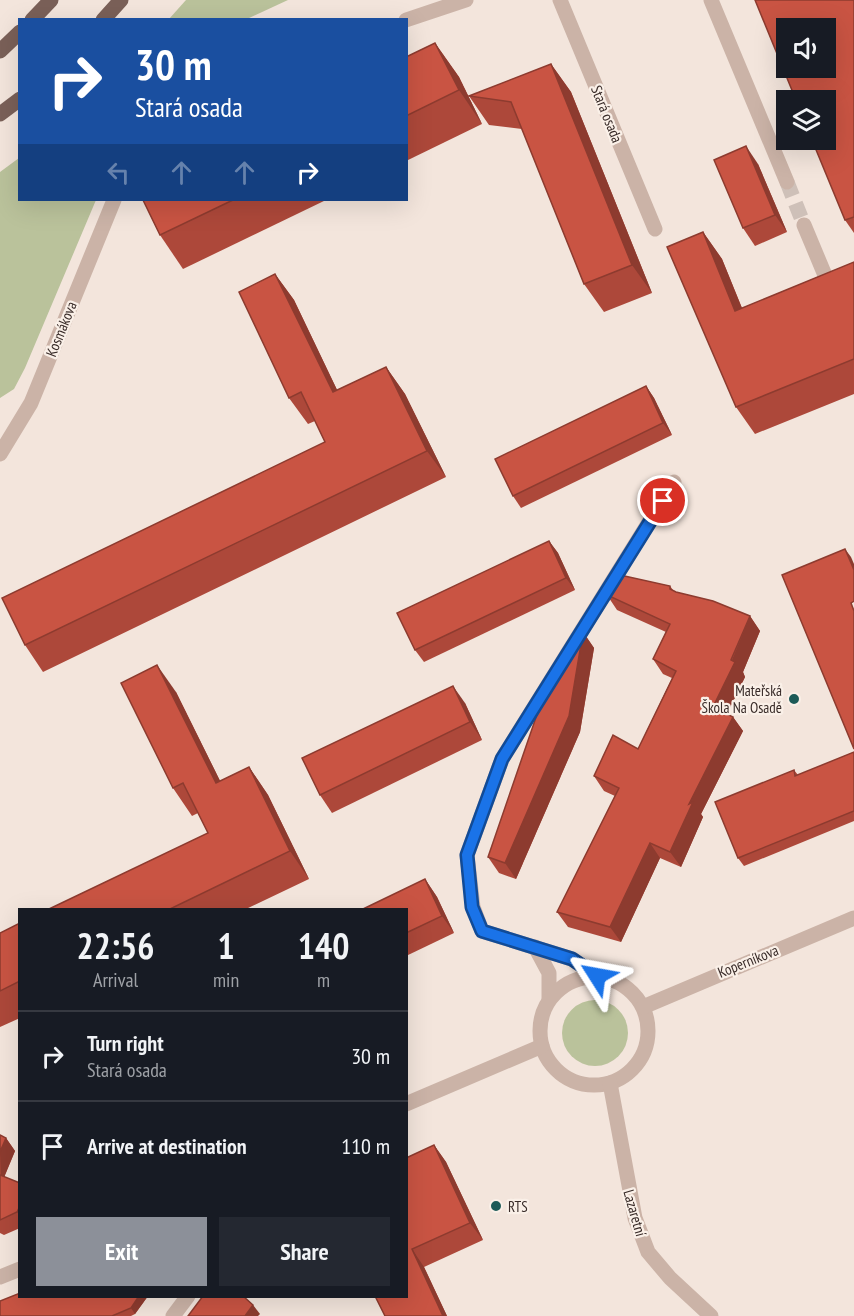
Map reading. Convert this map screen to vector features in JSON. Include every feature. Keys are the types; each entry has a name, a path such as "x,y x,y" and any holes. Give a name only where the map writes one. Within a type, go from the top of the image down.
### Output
{"main road":[{"path":"34,18 51,0"},
{"path":"105,18 121,0"},
{"path":"0,51 18,34"},
{"path":"0,114 18,100"}],"street":[{"path":"408,19 466,0"},
{"name":"Stará osada","path":"560,0 655,229"},
{"path":"711,0 787,182"},
{"name":"Kosmákova","path":"0,454 31,403 114,201"},
{"path":"804,225 832,292 854,283"},
{"path":"597,976 579,978 563,986 549,999 542,1013 539,1030 542,1046 549,1062 568,1079 593,1086 610,1083 627,1075 640,1061 647,1044 649,1025 643,1007 632,991 616,981 597,976 572,959 482,931 472,907 467,855 502,759 674,482"},
{"name":"Koperníkova","path":"643,1007 854,918"},
{"path":"535,947 549,973 549,999"},
{"path":"408,1103 542,1046"},
{"name":"Lazaretní","path":"610,1083 635,1218 648,1252 670,1278 711,1316"},
{"path":"0,1277 18,1270"},
{"path":"173,1316 186,1298"}],"green space":[{"path":"186,0 288,0 249,18 170,18"},
{"path":"18,159 18,201 96,201 25,368 14,389 0,398 0,172"},
{"path":"595,1000 608,1002 618,1010 626,1020 628,1033 626,1046 618,1056 608,1064 595,1066 582,1064 572,1056 564,1046 562,1033 564,1020 572,1010 582,1002"}],"building":[{"path":"755,0 854,0 854,217 845,220 816,150 836,150 836,90 792,90 787,78 836,78 836,18 776,18 776,51"},
{"path":"435,43 459,90 408,115 408,56"},
{"path":"551,64 632,265 584,284 511,102 469,96"},
{"path":"746,146 775,215 743,228 714,160"},
{"path":"143,201 231,201 160,235"},
{"path":"703,232 735,311 854,262 854,359 736,407 667,247"},
{"path":"275,274 333,392 386,367 427,451 25,645 2,598 325,442 301,392 289,398 239,292"},
{"path":"646,386 663,423 513,496 495,459"},
{"path":"549,541 566,578 415,650 397,613"},
{"path":"845,549 854,570 854,601 851,603 854,611 854,749 782,575"},
{"path":"620,575 670,586 670,589 676,592 713,601 750,616 731,660 735,662 713,707 733,717 689,804 693,802 670,852 650,843 610,927 557,912 619,788 594,776 613,735 638,749 676,671 653,659 670,624 607,595"},
{"path":"581,631 583,632 569,716 505,863 488,857 544,694"},
{"path":"157,665 216,783 249,767 290,851 172,908 51,908 208,833 183,783 173,788 121,683"},
{"path":"453,686 470,722 320,795 302,758"},
{"path":"854,752 854,811 738,858 715,802 794,770 795,776"},
{"path":"425,879 442,916 408,932 408,908 365,908"},
{"path":"18,924 18,982 0,991 0,933"},
{"path":"0,1135 6,1138 0,1152"},
{"path":"434,1145 470,1223 412,1249 443,1316 385,1316 376,1298 408,1298 408,1157"},
{"path":"0,1175 18,1182 18,1210 0,1220"},
{"path":"18,1294 18,1298 138,1298 131,1308 112,1316 0,1316 0,1301"},
{"path":"202,1298 245,1298 253,1305 245,1316 188,1316"}],"tunnel":[{"path":"787,182 804,225"}],"place":[{"name":"Mateřská Škola Na Osadě","path":"794,699"},
{"name":"RTS","path":"496,1206"}],"route":[{"path":"597,976 572,959 482,931 472,907 467,855 502,759 663,501"}]}
